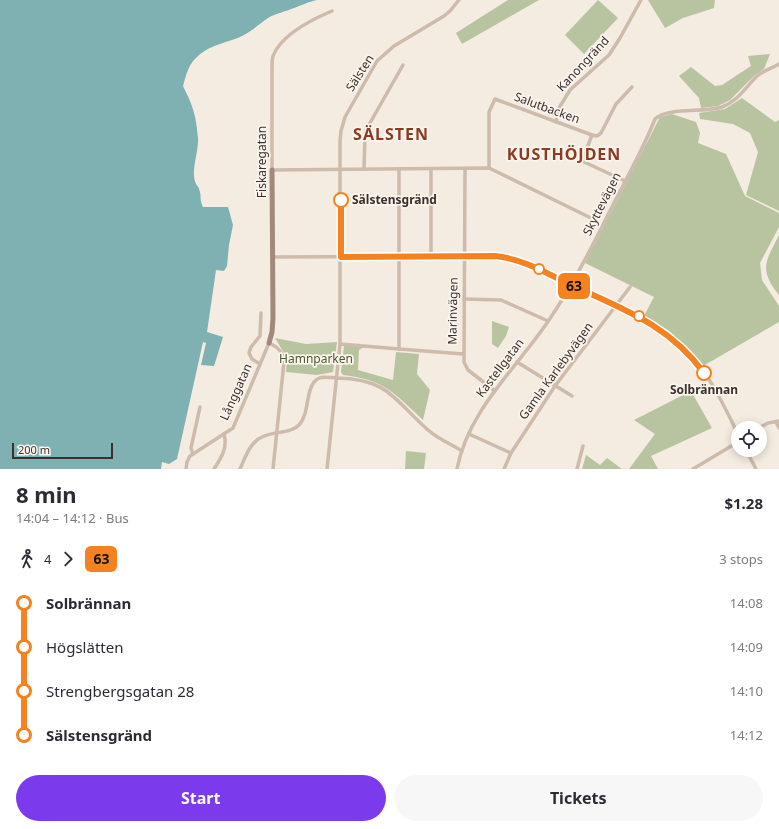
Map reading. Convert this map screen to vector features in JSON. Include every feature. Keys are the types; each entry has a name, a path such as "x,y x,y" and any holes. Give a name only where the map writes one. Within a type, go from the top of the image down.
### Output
{"street":[{"name":"Sälsten","path":"327,469 340,344 340,141 343,123 372,68 387,51 444,16 459,0"},
{"name":"Kanongränd","path":"556,122 560,108 570,90 609,55 641,0"},
{"name":"Fiskaregatan","path":"269,343 273,327 273,57 279,46 292,34 317,17 332,10"},
{"name":"Skyttevägen","path":"570,284 625,181 655,119 663,114 724,106 740,96 757,77 779,64"},
{"path":"364,169 364,134 403,65"},
{"path":"625,181 582,161 592,135 597,136 601,133 616,104 632,87"},
{"name":"Salutbacken","path":"489,168 489,112 495,99 592,135"},
{"path":"272,170 489,168 595,220"},
{"path":"399,169 399,349"},
{"path":"431,169 431,256"},
{"name":"Marinvägen","path":"464,169 464,362 466,367 495,391"},
{"path":"273,257 495,256 516,260 616,306 652,324 666,334 687,352 712,383 731,421"},
{"name":"Kastellgatan","path":"457,469 462,450 481,411 548,321 570,284"},
{"name":"Gamla Karlebyvägen","path":"504,469 511,453 555,386 630,287"},
{"path":"464,299 501,300 548,321"},
{"path":"260,364 252,359 249,352 260,336 261,313"},
{"path":"269,343 275,345 280,350 284,362 273,469"},
{"name":"Långgatan","path":"214,469 223,453 226,442 224,434 233,428 269,343"},
{"path":"340,344 463,354"},
{"path":"517,362 572,396"},
{"path":"240,469 253,444 262,437 293,429 298,426 305,414 311,390 317,380 328,377 363,380 382,388 391,394 429,431 462,450"},
{"path":"193,454 190,448 200,407"},
{"path":"767,424 777,421 779,428"},
{"path":"186,469 188,459 193,454 224,434"},
{"path":"469,434 511,453"},
{"path":"577,469 583,446"},
{"path":"692,469 731,446"},
{"path":"750,457 756,469"},
{"path":"702,464 705,469"}],"green space":[{"path":"508,0 539,0 462,44 456,33"},
{"path":"598,0 618,18 584,54 565,35"},
{"path":"648,0 715,0 714,8 683,18 665,28"},
{"path":"770,54 764,69 755,75 730,100 718,106 701,108 699,98 679,76 691,67 715,86 722,85 751,66 748,56"},
{"path":"742,98 775,122 779,120 779,211 746,195 758,152 750,133 733,124 700,119 699,113 725,109"},
{"path":"672,114 696,122 700,133 698,143 726,154 745,196 779,213 779,227 760,263 762,280 779,306 779,322 703,366 669,331 644,316 654,297 585,263 660,117"},
{"path":"779,235 779,295 768,278 766,265"},
{"path":"492,321 509,327 506,336 498,348 492,344"},
{"name":"Hamnparken","path":"275,338 306,344 337,342 333,372 317,375 286,372 287,358"},
{"path":"345,345 364,347 359,350 358,370 393,380 396,352 419,354 417,374 430,390 423,420 388,389 369,380 343,375 341,372"},
{"path":"691,391 712,428 651,456 658,469 629,469 655,434 634,420"},
{"path":"406,451 426,453 424,469 405,469"},
{"path":"586,455 600,465 607,458 622,469 582,469"}],"water":[{"path":"0,0 317,0 271,16 242,36 201,53 193,61 186,75 183,86 192,105 198,138 194,179 200,191 203,207 228,207 233,225 227,266 224,271 216,270 207,332 223,337 214,366 201,365 206,343 203,342 177,459 169,464 162,462 161,469 0,469"}],"bus line":[{"name":"63","path":"341,200 341,257 495,256 524,262 652,324 687,352 704,373"}],"place":[{"name":"Sälstensgränd","path":"341,200"},
{"name":"Solbrännan","path":"704,373"}],"district":[{"name":"SÄLSTEN","path":"391,134"},
{"name":"KUSTHÖJDEN","path":"564,154"}]}
